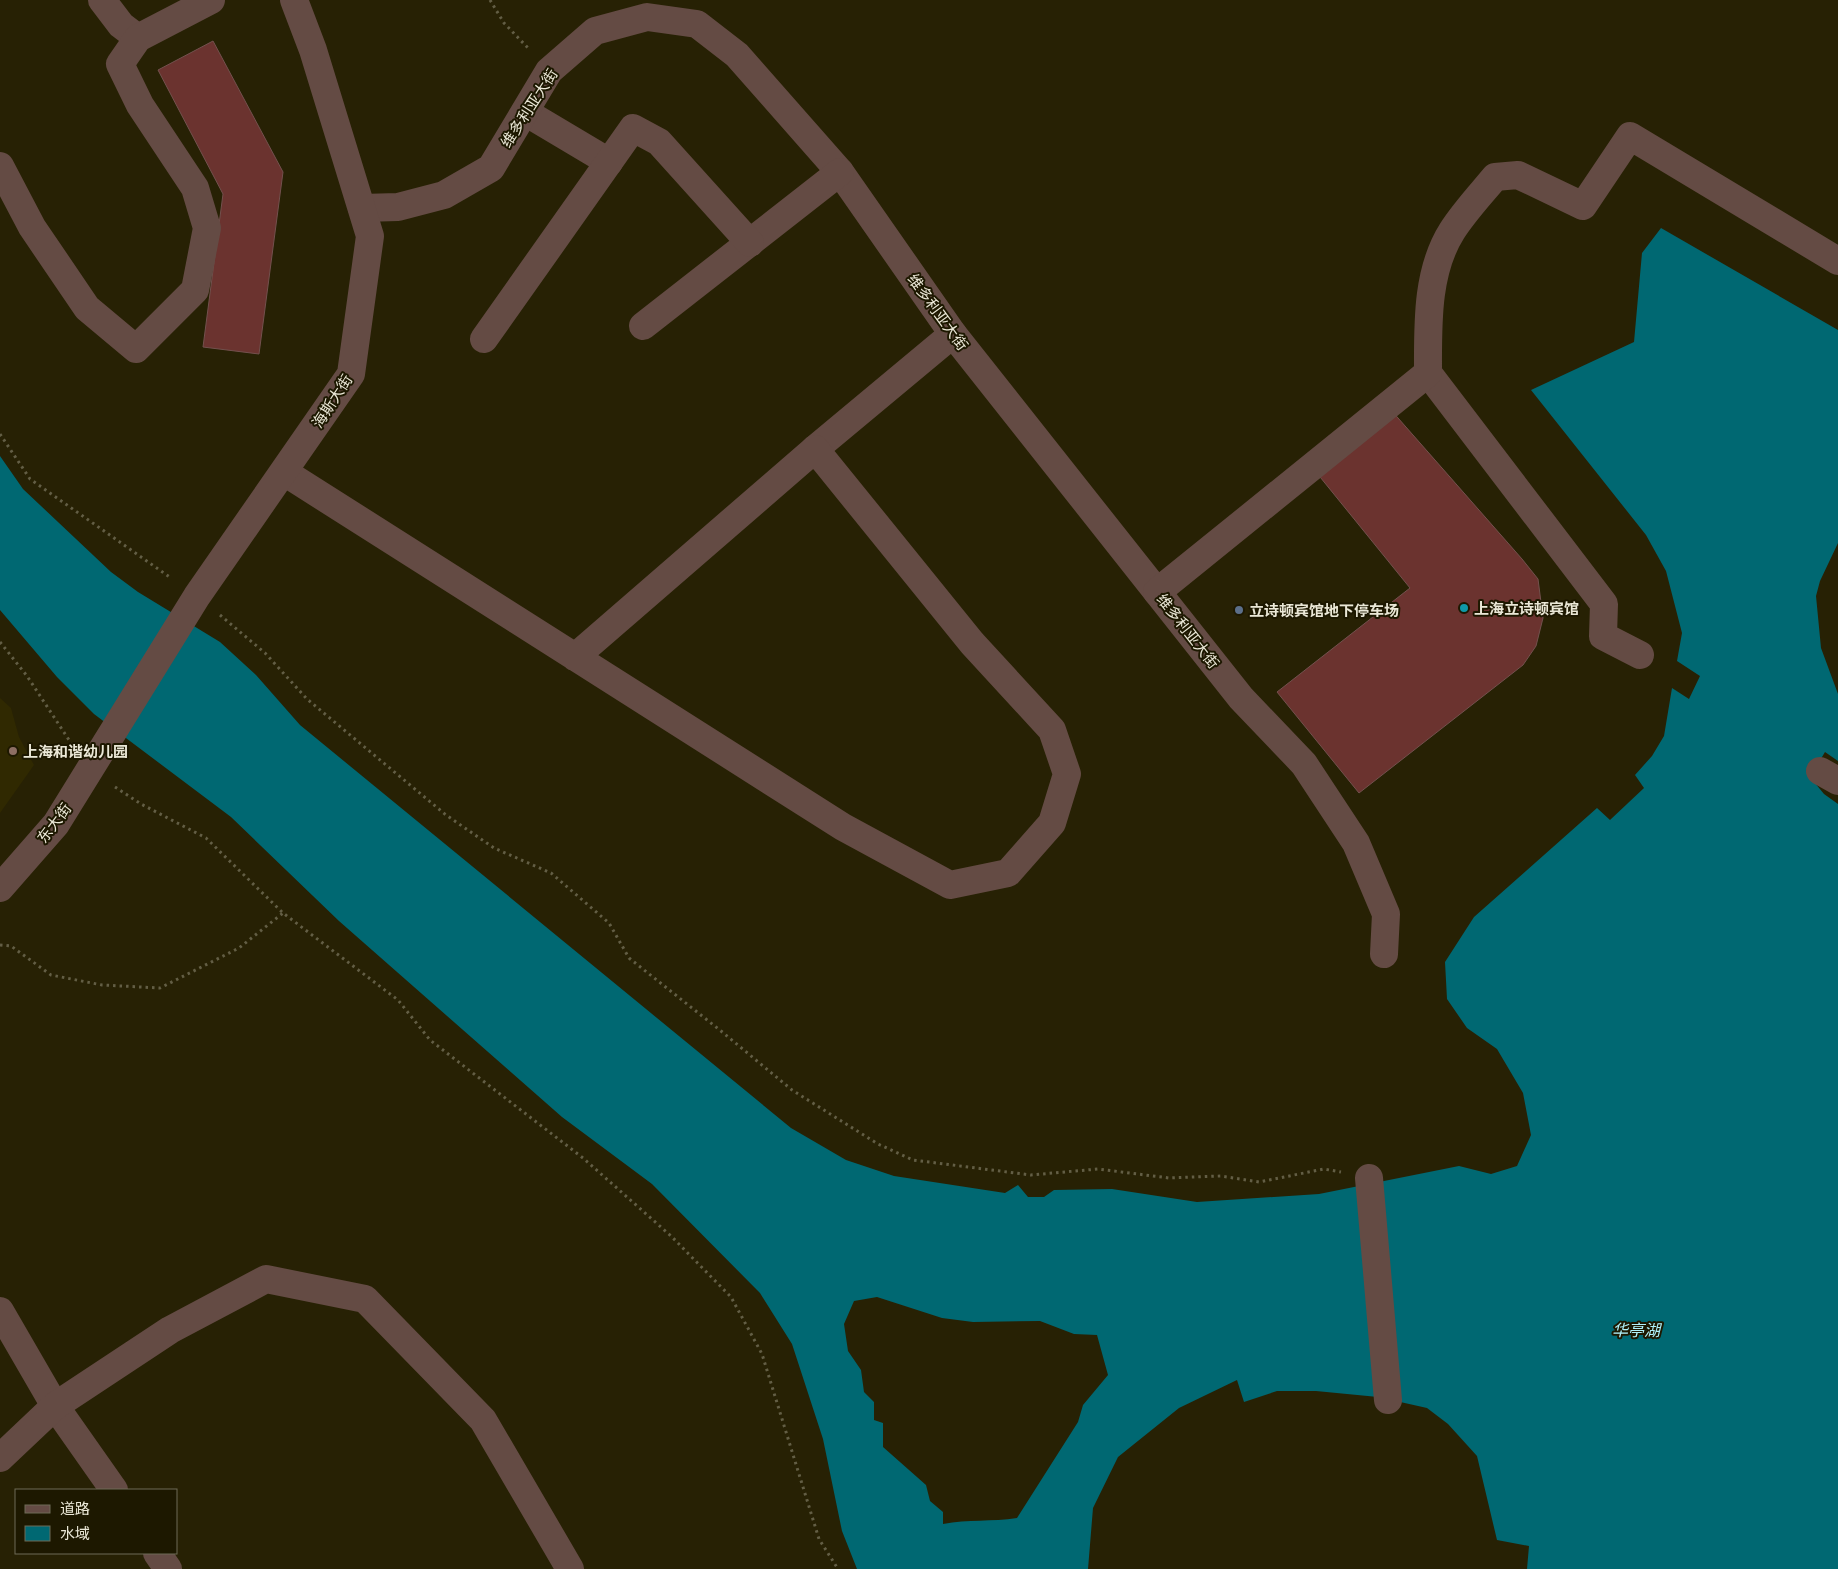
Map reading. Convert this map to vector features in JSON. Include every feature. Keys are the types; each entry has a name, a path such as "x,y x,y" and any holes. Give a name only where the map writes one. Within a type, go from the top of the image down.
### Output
{"street":[{"path":"102,0 121,25 138,38"},
{"path":"0,166 32,227 87,308 136,349 195,290 207,228 195,188 140,105 120,64 138,38 211,0"},
{"name":"海斯大街","path":"96,762 194,600 351,374 370,236 313,50 294,0"},
{"name":"维多利亚大街","path":"362,208 398,207 444,195 490,168 549,71 595,31 646,17 697,24 737,55 840,172 953,334 1241,698 1304,764 1356,843 1386,914 1384,954"},
{"path":"525,112 609,162"},
{"path":"484,339 633,128 659,142 750,243"},
{"path":"1640,655 1603,636 1604,604 1428,373 1428,321 1436,270 1452,231 1495,176 1518,175 1583,206 1630,136 1838,261"},
{"path":"644,326 840,172"},
{"path":"575,657 815,449 953,334"},
{"path":"1158,592 1428,373"},
{"path":"284,472 843,827 950,885 1008,873 1052,823 1068,774 1052,730 972,643 815,449"},
{"name":"东大街","path":"0,888 56,824 96,762"},
{"path":"1369,1178 1388,1400"},
{"path":"0,1458 55,1406 170,1330 266,1279 365,1298 483,1420 570,1569"},
{"path":"0,1311 55,1406 113,1489"},
{"path":"158,1554 168,1569"}],"path":[{"path":"490,0 504,23 549,71"},
{"path":"0,434 30,479 265,653 307,699 439,809 494,848 551,873 609,922 629,958 722,1031 792,1090 878,1144 913,1160 1031,1175 1098,1169 1169,1178 1221,1176 1259,1182 1324,1169 1369,1178"},
{"path":"0,642 96,762 142,804 206,838 283,913 398,1000 430,1040 583,1158 671,1236 731,1298 762,1354 820,1539 838,1569"},
{"path":"0,945 11,946 51,975 102,985 160,988 239,948 283,913"}],"shaded area":[{"name":"上海和谐幼儿园","path":"0,698 11,708 19,737 34,765 0,813"}],"water":[{"name":"华亭湖","path":"1661,228 1838,330 1838,543 1820,581 1816,596 1821,648 1838,694 1838,761 1825,752 1810,777 1824,794 1838,804 1838,1569 1527,1569 1529,1546 1497,1540 1477,1456 1448,1424 1427,1408 1378,1397 1316,1391 1277,1391 1244,1402 1237,1380 1179,1408 1118,1457 1093,1508 1088,1569 857,1569 842,1531 823,1439 792,1344 760,1293 652,1184 562,1117 339,921 231,817 94,714 57,677 0,610 0,456 23,489 111,572 138,592 220,642 256,675 300,725 791,1128 846,1160 894,1176 1005,1193 1018,1185 1028,1197 1044,1197 1054,1190 1112,1189 1197,1202 1319,1194 1459,1166 1491,1174 1517,1166 1531,1135 1523,1093 1497,1049 1467,1028 1447,999 1445,962 1474,917 1597,808 1610,820 1644,788 1635,775 1652,756 1664,736 1672,688 1689,699 1700,676 1677,661 1682,633 1666,571 1646,535 1531,390 1634,342 1642,253","holes":["877,1297 942,1318 973,1322 1040,1321 1074,1334 1097,1335 1108,1375 1083,1405 1078,1422 1017,1518 943,1524 943,1512 930,1501 926,1485 883,1447 883,1423 874,1420 874,1402 864,1392 861,1370 848,1351 844,1324 854,1301"]}],"building":[{"path":"213,41 283,172 259,354 203,347 223,194 158,70"},
{"name":"上海立诗顿宾馆","path":"1391,410 1538,579 1543,618 1536,646 1523,665 1359,793 1277,692 1410,588 1316,472"}],"place":[{"name":"上海立诗顿宾馆","path":"1464,608"},
{"name":"立诗顿宾馆地下停车场","path":"1239,610"},
{"name":"上海和谐幼儿园","path":"13,751"}]}
